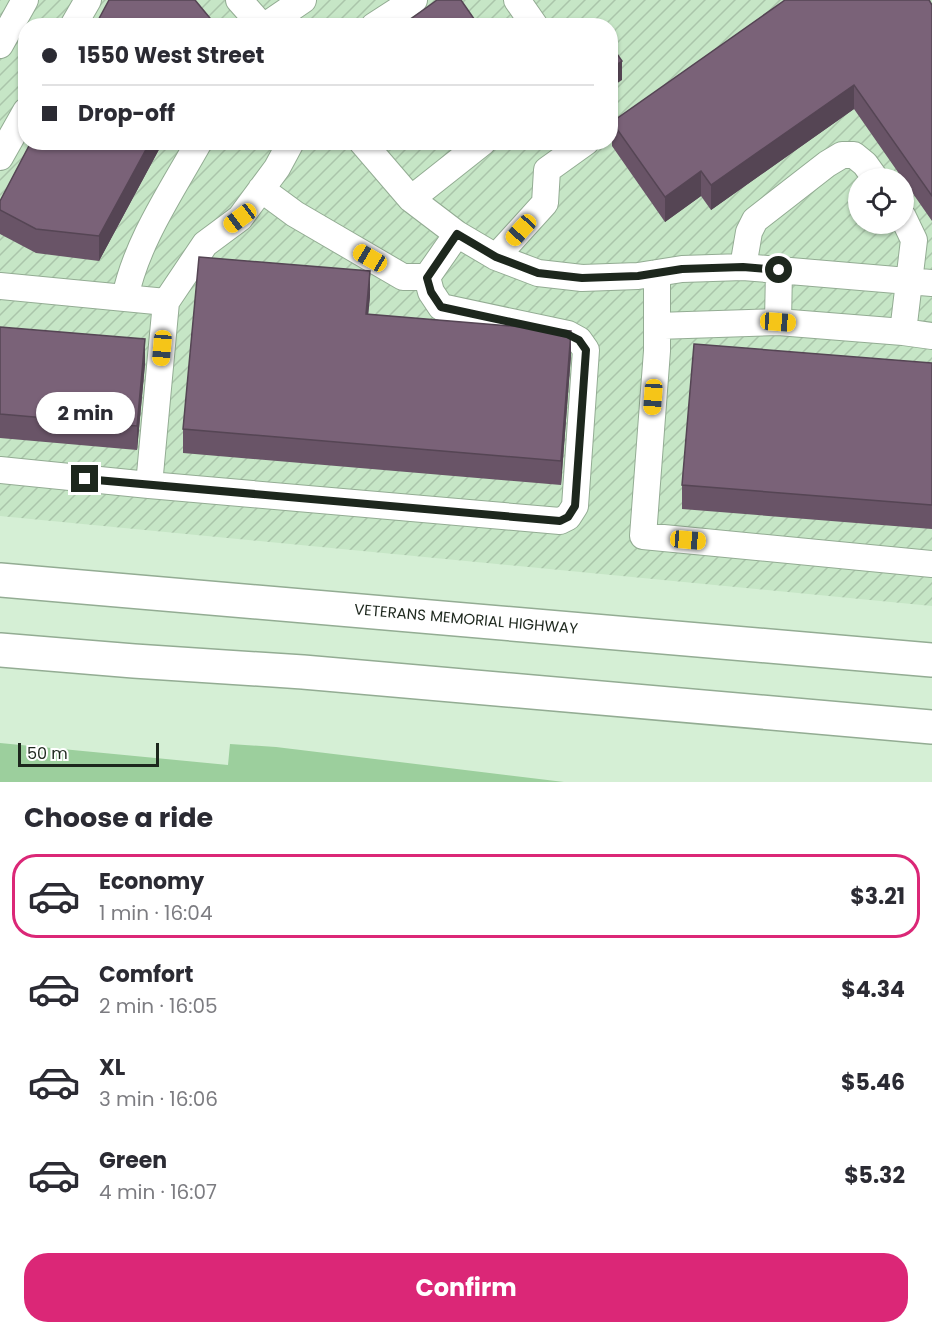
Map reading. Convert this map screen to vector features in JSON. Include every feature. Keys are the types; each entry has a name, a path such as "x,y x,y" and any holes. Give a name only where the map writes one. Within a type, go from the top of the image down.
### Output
{"highway":[{"name":"VETERANS MEMORIAL HIGHWAY","path":"0,580 932,660"},
{"path":"0,650 258,668 932,727"}],"street":[{"path":"0,45 25,0"},
{"path":"78,18 88,0"},
{"path":"239,0 256,18"},
{"path":"275,18 303,0"},
{"path":"386,18 414,0"},
{"path":"517,0 529,18"},
{"path":"0,157 18,125"},
{"path":"125,298 130,272 195,150"},
{"path":"149,485 166,302 205,244 240,218 277,168 287,150"},
{"path":"369,150 411,199 457,234 496,257 538,273 582,278 638,276 682,269 743,267 921,282"},
{"path":"411,199 473,150"},
{"path":"496,257 545,203 547,170 575,150"},
{"path":"743,267 748,232 755,220 842,155 854,155 868,168"},
{"path":"261,189 295,214 403,277 427,278"},
{"path":"427,278 457,234"},
{"path":"903,332 921,282 911,234"},
{"path":"778,322 779,270"},
{"path":"657,273 657,327 643,536 932,564"},
{"path":"0,470 560,521 568,517 575,506 586,350 579,340 567,334 441,307 431,292 427,278"},
{"path":"0,286 166,302"},
{"path":"657,327 778,322 932,336"}],"shaded area":[{"path":"0,0 932,0 932,606 0,516"},
{"path":"0,743 228,765 230,744 276,747 564,782 0,782"}],"building":[{"path":"109,0 195,0 210,18 99,18"},
{"path":"437,0 461,0 473,18 412,18"},
{"path":"785,0 929,0 932,5 932,196 854,85 711,185 701,171 665,197 618,130 618,118"},
{"path":"27,150 146,150 99,236 36,229 0,210 0,201"},
{"path":"199,257 370,271 366,314 571,331 561,461 183,429"},
{"path":"0,327 145,339 137,426 0,414"},
{"path":"694,344 932,363 932,505 682,485"}],"route":[{"path":"85,479 560,521 568,517 575,506 586,350 579,340 567,334 441,307 431,292 427,278 457,234 496,257 538,273 582,278 638,276 682,269 743,267 779,270"}]}
